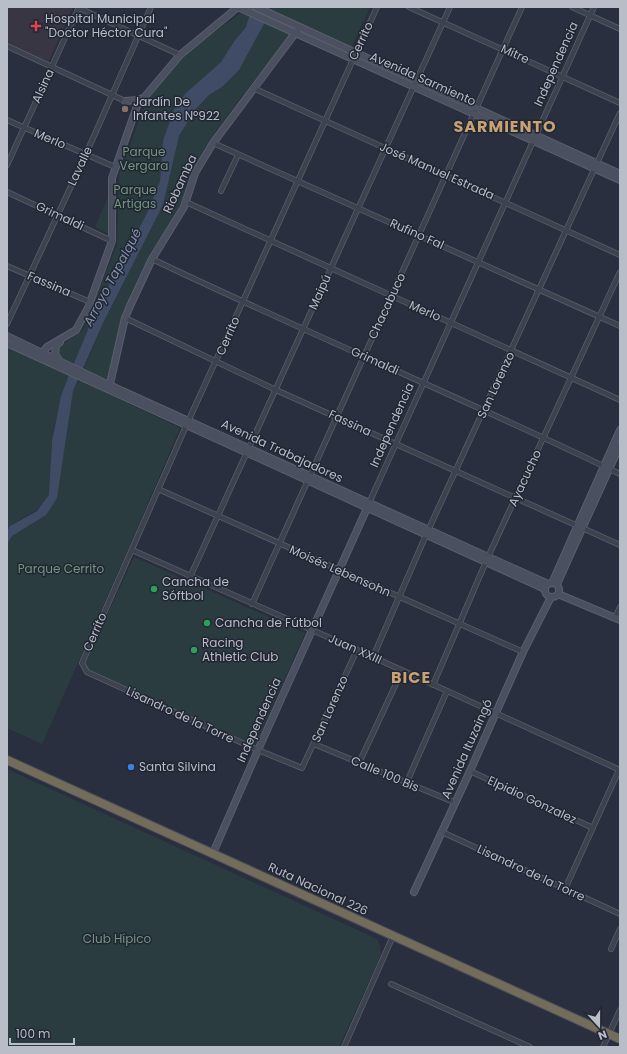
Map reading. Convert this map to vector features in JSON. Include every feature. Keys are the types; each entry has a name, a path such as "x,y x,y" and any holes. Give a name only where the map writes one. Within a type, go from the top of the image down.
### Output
{"highway":[{"name":"Ruta Nacional 226","path":"7,760 620,1039"}],"main road":[{"name":"Avenida Sarmiento","path":"256,7 287,26"},
{"name":"Avenida Sarmiento","path":"240,8 297,30 353,56 412,87 476,111"},
{"path":"39,358 47,347 61,341 78,327 90,302 112,240 112,183 115,167 134,115 143,98 180,55 240,8"},
{"name":"Riobamba","path":"109,387 125,318 152,259 186,202 192,179 213,143 297,30"},
{"name":"Avenida Sarmiento","path":"353,56 416,81 535,138 595,165 620,174"},
{"path":"125,101 143,98"},
{"path":"125,101 131,106 134,115"},
{"name":"Avenida Sarmiento","path":"595,165 620,180"},
{"name":"Avenida Trabajadores","path":"7,336 60,360 96,382"},
{"path":"60,360 55,354 55,350 61,341"},
{"name":"Avenida Trabajadores","path":"7,343 58,367 109,387 618,619"},
{"name":"Avenida Ituzaingó","path":"414,892 456,803 494,714 541,614 578,527 606,467 620,430"},
{"name":"Avenida Ituzaingó","path":"606,467 620,445"},
{"name":"Independencia","path":"213,853 368,506"}],"street":[{"path":"79,7 180,55"},
{"name":"Alsina","path":"7,165 79,7"},
{"name":"Lavalle","path":"7,324 86,154 151,7"},
{"name":"Cerrito","path":"83,667 83,659 187,423 216,362 353,56 377,7"},
{"name":"Mitre","path":"409,7 503,48 620,103"},
{"name":"Maipú","path":"190,577 412,87 450,7"},
{"name":"Chacabuco","path":"252,604 522,7"},
{"path":"572,7 620,29"},
{"name":"Independencia","path":"368,506 594,7"},
{"path":"7,46 125,101"},
{"name":"José Manuel Estrada","path":"253,88 620,255"},
{"name":"San Lorenzo","path":"373,657 483,411 620,113"},
{"name":"Merlo","path":"7,120 115,167"},
{"name":"Rufino Fal","path":"213,143 620,326"},
{"path":"222,191 238,155"},
{"name":"Grimaldi","path":"7,192 112,240"},
{"name":"Merlo","path":"186,202 270,242 620,400"},
{"name":"Grimaldi","path":"152,259 483,411 544,437 620,474"},
{"name":"Fassina","path":"7,266 90,302"},
{"name":"Ayacucho","path":"432,685 487,560 620,272"},
{"name":"Fassina","path":"125,318 276,390 620,545"},
{"name":"Moisés Lebensohn","path":"158,489 523,652"},
{"name":"Juan XXIII","path":"132,550 373,657 494,714 558,740 620,770"},
{"path":"618,619 620,607"},
{"name":"San Lorenzo","path":"302,768 357,650"},
{"name":"Lisandro de la Torre","path":"83,667 87,672 258,750 302,768"},
{"path":"359,763 402,671"},
{"path":"406,784 447,692"},
{"name":"Calle 100 Bis","path":"314,744 406,784 456,803"},
{"path":"565,889 620,770"},
{"name":"Elpidio Gonzalez","path":"470,771 593,828"},
{"name":"Lisandro de la Torre","path":"442,832 620,914"},
{"path":"611,948 620,929"},
{"path":"344,1047 393,936"},
{"path":"391,984 530,1047"},
{"path":"603,1047 620,1010"},
{"path":"614,1023 620,1025"}],"shaded area":[{"name":"Hospital Municipal \"Doctor Héctor Cura\"","path":"7,7 73,7 48,63 7,45"}],"green space":[{"path":"263,7 370,7 350,51"},
{"name":"Parque Vergara","path":"242,12 251,16 246,27 235,40 221,62 186,93 163,141 160,181 147,213 98,306 74,365 60,357 59,350 64,344 84,328 117,245 119,175 145,105 151,95 182,56"},
{"path":"265,22 288,32 290,37 244,93 208,142 186,184 182,203 152,252 123,317 108,378 104,379 84,369 104,321 163,205 179,136 195,110 209,95 222,87"},
{"path":"111,190 109,234 95,227"},
{"path":"7,347 69,375 53,433 51,447 51,485 49,496 40,507 16,522 7,531"},
{"name":"Parque Cerrito","path":"79,380 180,428 42,744 7,728 7,544 12,536 46,515 64,439 73,391"},
{"name":"Racing Athletic Club","path":"134,557 305,633 255,745 83,667"},
{"name":"Club Hípico","path":"7,769 377,939 380,946 381,955 339,1047 7,1047"}],"water":[{"path":"252,7 263,7 265,22 239,70 222,87 209,95 195,110 179,136 163,205 104,321 73,391 57,498 46,515 12,536 7,544 7,531 10,526 37,511 49,495 52,441 61,396 98,306 147,213 160,181 163,141 174,109 186,93 221,62 235,40 246,27"}],"place":[{"name":"Hospital Municipal \"Doctor Héctor Cura\"","path":"36,26"},
{"name":"Jardín De Infantes Nº922","path":"125,109"},
{"name":"Cancha de Sóftbol","path":"154,589"},
{"name":"Cancha de Fútbol","path":"207,623"},
{"name":"Racing Athletic Club","path":"194,650"},
{"name":"Santa Silvina","path":"131,767"}],"district":[{"name":"SARMIENTO","path":"505,126"},
{"name":"BICE","path":"411,677"}],"park label":[{"name":"Parque Artigas","path":"135,197"}],"water label":[{"name":"Arroyo Tapalqué","path":"112,277"}]}
